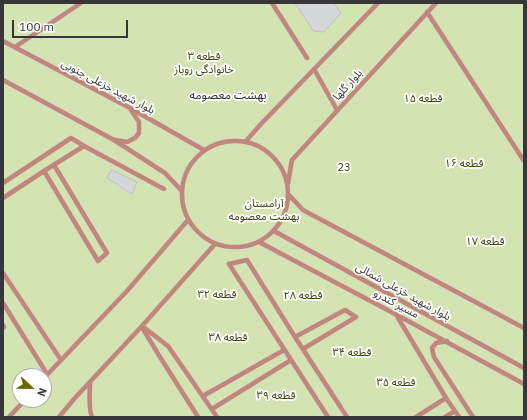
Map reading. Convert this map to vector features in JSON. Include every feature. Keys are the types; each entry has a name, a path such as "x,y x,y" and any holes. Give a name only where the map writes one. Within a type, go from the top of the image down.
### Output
{"lane":[{"path":"15,47 81,3"},
{"path":"272,3 307,58"},
{"path":"246,141 260,124 378,3"},
{"name":"بلوار گلها","path":"288,185 292,160 436,3"},
{"path":"427,12 524,161"},
{"name":"بلوار شهید خزعلی جنوبی","path":"3,41 130,108 204,150"},
{"path":"314,69 337,110"},
{"path":"3,80 114,140 165,173 181,190"},
{"path":"114,140 127,142 135,138 139,133 139,122 130,108"},
{"path":"3,183 71,138 164,188"},
{"path":"232,140 246,141 266,150 281,165 288,185 289,195 287,208 282,220 274,231 259,242 250,246 232,248 215,244 204,238 195,230 188,220 184,210 181,190 185,175 193,161 204,150 217,143 232,140"},
{"path":"3,198 84,146"},
{"path":"44,171 98,261 107,253 54,165"},
{"path":"289,195 303,210 524,328"},
{"path":"52,370 127,291 188,220"},
{"name":"بلوار شهید خزعلی شمالی","path":"274,231 524,368"},
{"name":"مسیر کندرو","path":"259,242 524,384"},
{"path":"60,417 74,399 215,244"},
{"path":"328,417 229,264 247,260 295,338 347,417"},
{"path":"3,273 61,360"},
{"path":"3,303 41,368"},
{"path":"295,338 345,310 356,317 303,349"},
{"path":"397,315 446,398 459,417"},
{"path":"142,326 168,346 217,417"},
{"path":"142,326 198,417"},
{"path":"447,342 436,343 432,348 434,357 472,417"},
{"path":"203,396 284,350"},
{"path":"212,409 291,360"},
{"path":"90,382 92,417"},
{"path":"416,417 446,398"},
{"path":"9,417 17,408"},
{"path":"446,417 455,411"}],"green space":[{"name":"آرامستان بهشت معصومه","path":"3,3 524,3 524,417 3,417"}],"building":[{"path":"295,3 334,3 341,13 324,32 314,31"},
{"path":"112,170 137,182 132,194 107,178"}],"district":[{"name":"بهشت معصومه","path":"228,96"}],"park label":[{"name":"قطعه ۳ خانوادگی روباز","path":"204,63"},
{"name":"قطعه ۱۵","path":"423,99"},
{"name":"قطعه ۱۶","path":"464,164"},
{"name":"23","path":"344,168"},
{"name":"قطعه ۱۷","path":"485,242"},
{"name":"قطعه ۳۲","path":"217,295"},
{"name":"قطعه ۲۸","path":"303,296"},
{"name":"قطعه ۳۸","path":"228,338"},
{"name":"قطعه ۳۴","path":"352,353"},
{"name":"قطعه ۳۵","path":"396,383"},
{"name":"قطعه ۳۹","path":"276,396"}]}
